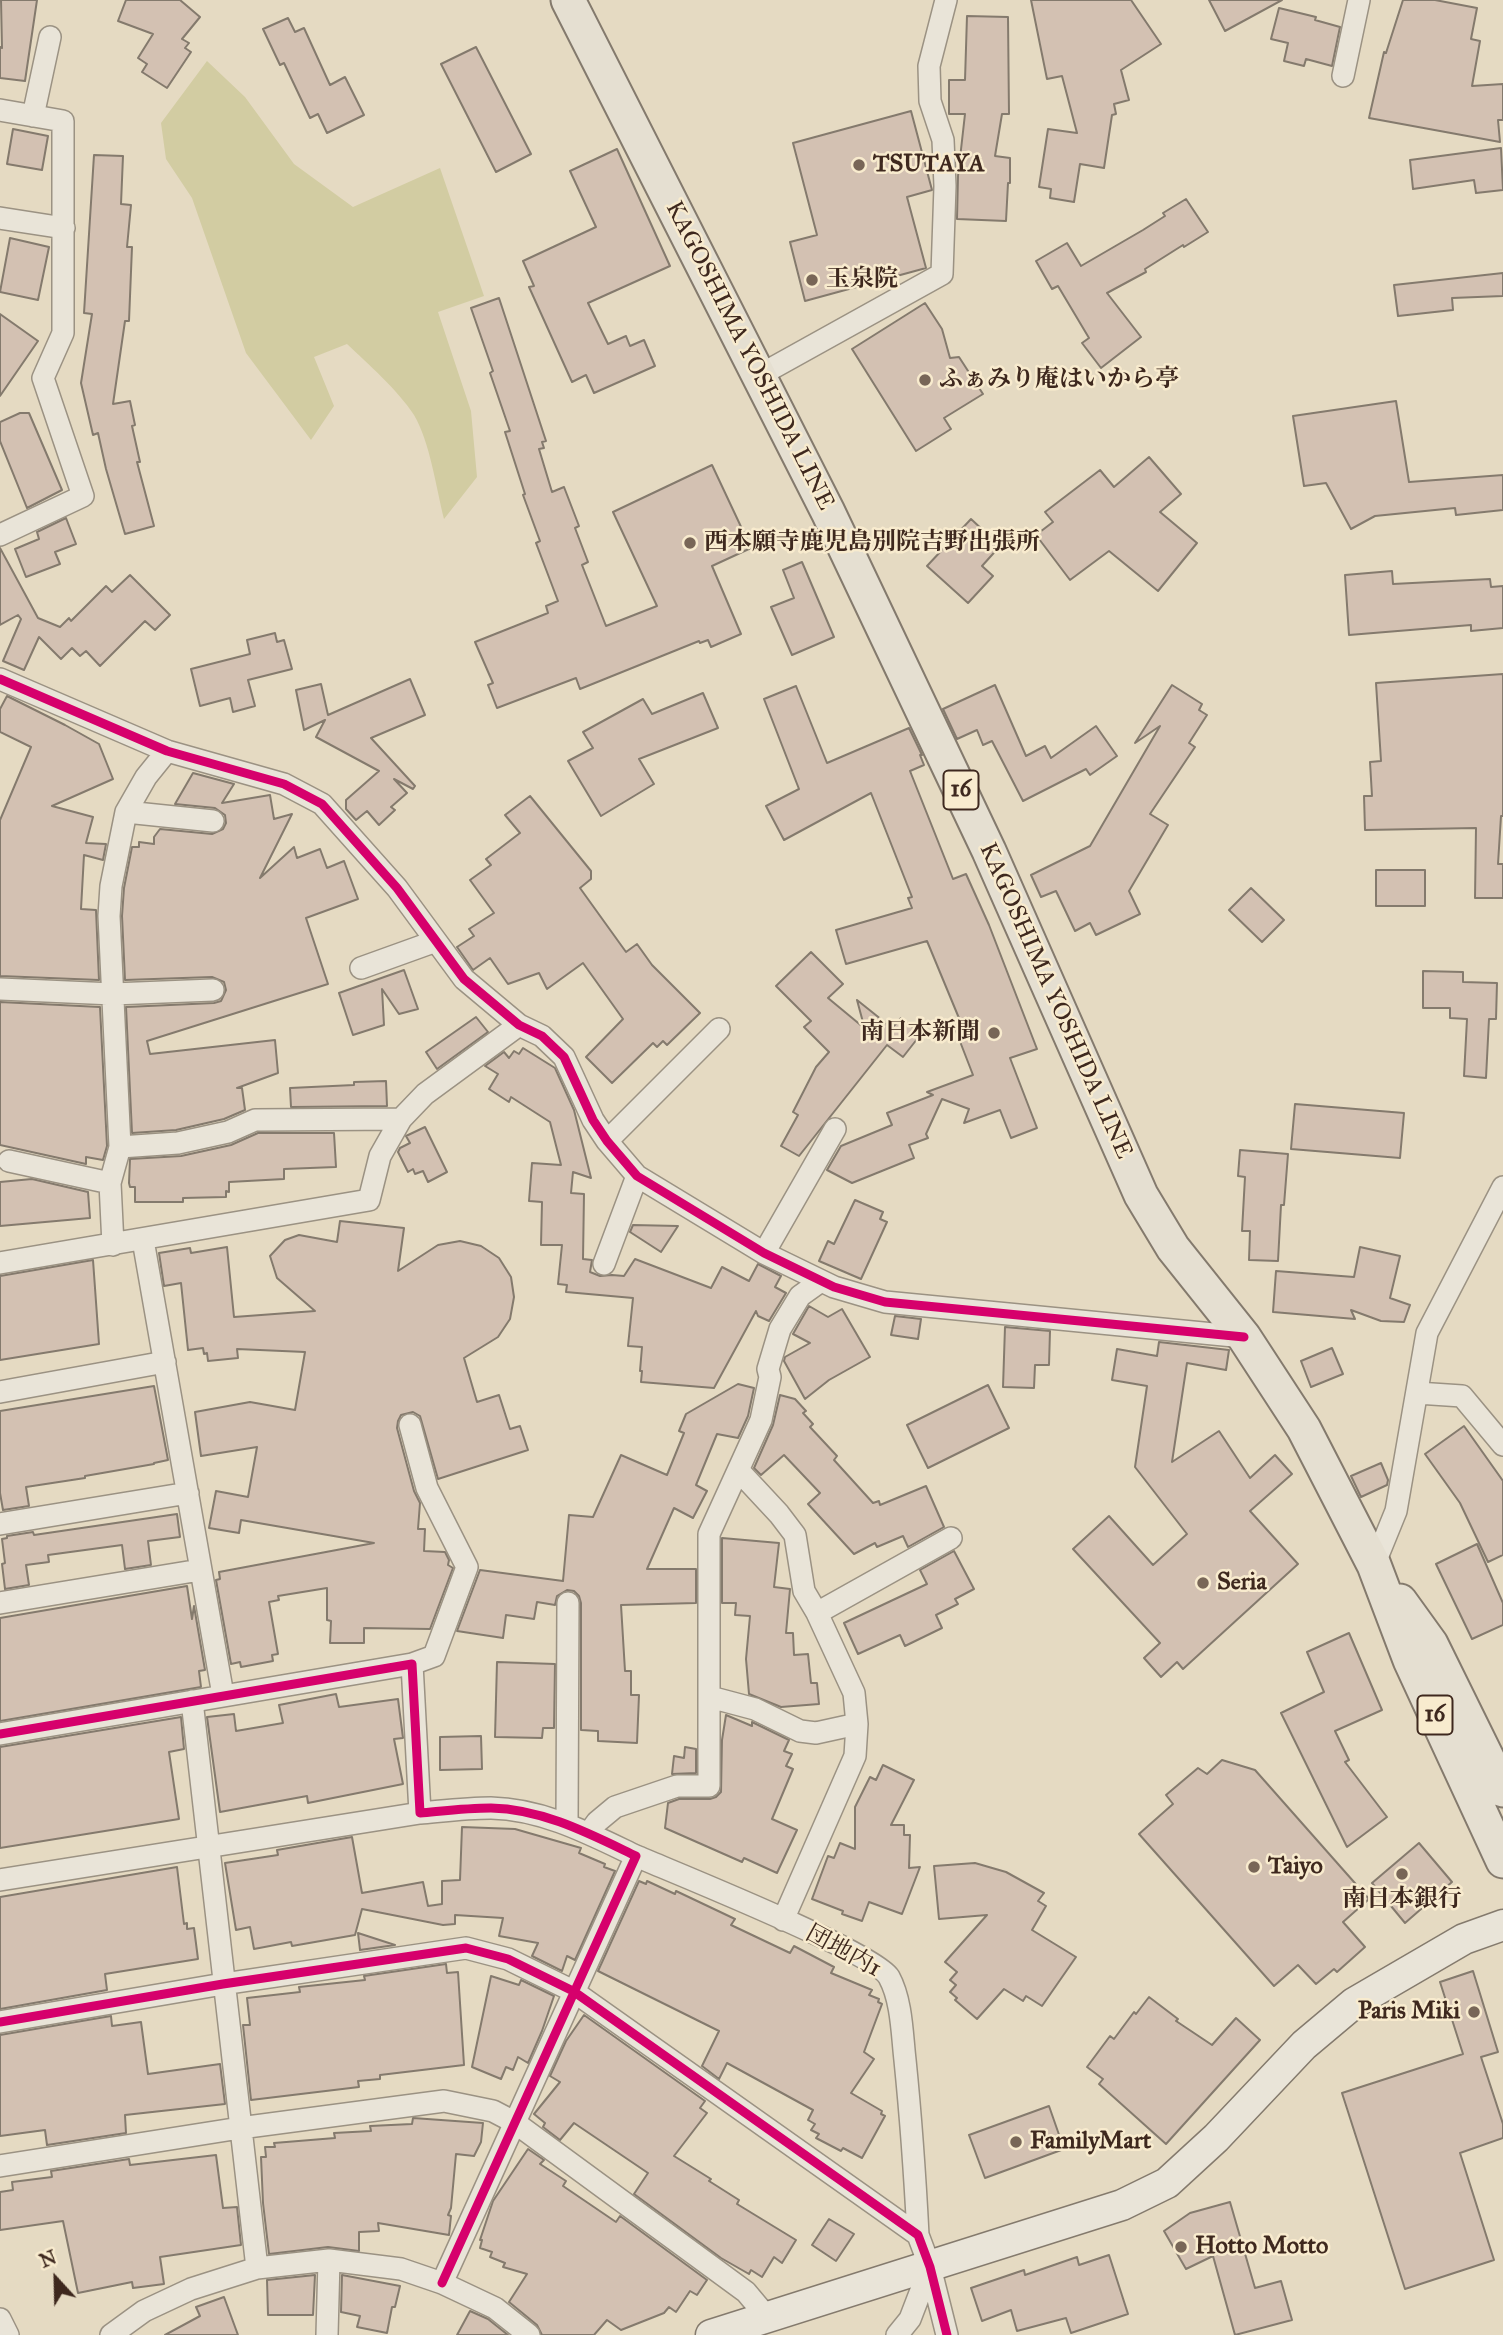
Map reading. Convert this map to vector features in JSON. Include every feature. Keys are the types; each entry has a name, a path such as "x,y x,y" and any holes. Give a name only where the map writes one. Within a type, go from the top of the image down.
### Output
{"main road":[{"name":"KAGOSHIMA YOSHIDA LINE","path":"568,0 828,512 989,851 1141,1195 1173,1248 1244,1337 1304,1430 1374,1565 1410,1660 1503,1861"},
{"name":"KAGOSHIMA YOSHIDA LINE","path":"1374,1565 1432,1644 1503,1790"}],"street":[{"path":"760,375 942,274 945,186 943,140 930,101 929,66 946,0"},
{"path":"1343,76 1359,0"},
{"path":"33,116 50,37"},
{"path":"0,110 63,121 62,333 43,378 83,496 0,535"},
{"path":"0,218 64,228"},
{"path":"0,679 167,751 284,784 322,804 397,888 464,979 519,1025 542,1036 564,1057 593,1120 637,1176 764,1253 834,1287 884,1302 1244,1337"},
{"path":"113,1245 110,1183 120,1147 111,886 126,812 146,777 167,751"},
{"path":"126,812 213,821"},
{"path":"361,968 436,941"},
{"path":"0,989 113,994 213,990"},
{"path":"0,1264 369,1200 380,1156 401,1119 425,1094 519,1025"},
{"path":"607,1140 719,1029"},
{"path":"120,1147 178,1143 228,1132 255,1120 401,1119"},
{"path":"764,1253 835,1129"},
{"path":"9,1161 110,1183"},
{"path":"604,1264 637,1176"},
{"path":"1374,1565 1396,1511 1427,1333 1503,1187"},
{"path":"143,1240 223,1695"},
{"path":"589,1833 597,1822 615,1807 677,1786 709,1786 709,1534 761,1420 770,1377 768,1369 780,1329 800,1296 821,1281"},
{"path":"0,1392 165,1362"},
{"path":"1417,1394 1462,1396 1503,1445"},
{"path":"0,1734 412,1664 434,1656 467,1567 427,1488 410,1425"},
{"path":"739,1471 795,1535 804,1591 854,1693 858,1724 855,1756 783,1920"},
{"path":"0,1524 188,1493"},
{"path":"817,1613 951,1538"},
{"path":"0,1603 201,1570"},
{"path":"567,1823 568,1603"},
{"path":"412,1664 420,1813"},
{"path":"710,1697 755,1709 800,1731 816,1733 858,1724"},
{"path":"192,1700 257,2268"},
{"name":"団地内1","path":"0,1880 420,1813 492,1808 529,1813 567,1823 869,1961 888,1976 899,2011 913,2137 918,2235 930,2267 947,2335"},
{"path":"442,2283 636,1856"},
{"path":"711,2335 1122,2205 1167,2183 1216,2138 1304,2045 1354,2003 1464,1939 1503,1925"},
{"path":"0,2022 223,1984 466,1948 508,1959 573,1991 918,2235"},
{"path":"0,2166 240,2128 444,2101 493,2110 514,2122 746,2292 767,2317"},
{"path":"327,2335 329,2260"},
{"path":"111,2335 145,2311 191,2289 257,2268 329,2260 401,2269 442,2283 495,2308 528,2335"},
{"path":"897,2335 910,2319 930,2267"},
{"path":"0,2319 8,2335"}],"shaded area":[{"path":"207,61 245,97 294,164 353,207 440,168 484,296 438,312 471,411 477,477 444,519 428,451 414,415 391,387 347,344 314,357 334,406 311,440 246,353 192,198 166,159 161,123"}],"building":[{"path":"1,0 37,0 25,81 0,78"},
{"path":"126,0 180,0 200,17 182,39 189,43 185,48 191,52 167,88 142,72 147,64 138,58 153,34 118,21"},
{"path":"1031,0 1131,0 1161,44 1121,70 1129,100 1114,104 1116,114 1112,115 1104,168 1080,164 1074,202 1050,198 1051,189 1039,187 1048,129 1077,133 1062,76 1047,79"},
{"path":"1209,0 1282,0 1225,31"},
{"path":"1403,0 1435,0 1477,8 1471,39 1480,41 1472,86 1503,84 1503,120 1498,120 1500,142 1369,118 1384,52 1386,53"},
{"path":"1279,8 1316,17 1315,20 1340,27 1332,66 1306,59 1304,66 1284,61 1288,43 1271,39"},
{"path":"967,16 1008,17 1009,114 1002,114 995,156 1010,158 1006,221 957,219 958,176 965,114 949,114 949,80 965,80"},
{"path":"288,18 295,32 304,28 330,85 345,77 364,115 327,133 318,114 310,118 284,63 280,65 263,29"},
{"path":"476,47 531,154 496,172 441,64"},
{"path":"911,111 932,190 907,197 926,268 805,301 790,242 817,235 793,143"},
{"path":"13,129 48,136 42,170 7,164"},
{"path":"1501,148 1503,190 1476,193 1474,180 1413,189 1410,160"},
{"path":"617,149 670,266 588,303 608,344 626,336 630,346 644,340 655,366 594,393 586,375 572,382 529,287 534,286 523,261 596,227 570,171"},
{"path":"94,155 123,156 121,204 131,205 127,247 132,247 129,321 125,321 113,404 130,401 140,462 137,462 154,526 125,534 98,433 93,435 81,383 92,314 84,313"},
{"path":"1186,199 1208,232 1145,269 1146,272 1107,293 1141,337 1101,368 1082,343 1089,338 1058,286 1052,289 1036,261 1067,243 1081,266 1165,216 1163,213"},
{"path":"10,238 49,247 38,300 0,292"},
{"path":"1503,273 1503,296 1452,298 1453,310 1398,316 1394,285"},
{"path":"499,298 546,441 542,442 544,448 539,449 552,492 564,487 579,526 575,528 588,562 582,565 606,626 657,606 613,512 712,465 751,548 712,566 741,634 711,647 708,640 699,641 580,689 576,678 497,708 488,685 493,683 475,642 548,613 546,606 558,601 536,543 540,541 523,495 525,494 505,432 510,431 471,308"},
{"path":"925,303 942,329 950,358 959,357 983,394 944,418 951,429 916,451 852,349"},
{"path":"0,314 38,341 0,396"},
{"path":"1396,401 1409,482 1503,475 1503,510 1456,515 1455,508 1375,516 1351,529 1326,483 1304,486 1293,416"},
{"path":"20,413 29,413 62,490 27,508 0,441 0,422"},
{"path":"1149,457 1181,494 1160,512 1197,543 1158,591 1109,551 1070,580 1036,535 1053,522 1045,512 1100,470 1114,487"},
{"path":"66,518 76,544 55,552 60,564 26,577 15,549 39,539 37,532"},
{"path":"971,519 1000,546 982,566 993,576 968,603 927,566"},
{"path":"0,548 38,618 60,627 69,618 71,621 106,586 112,592 130,575 170,615 155,630 145,621 100,666 86,651 80,656 72,648 61,659 39,637 24,670 3,661 21,619 18,615 0,625"},
{"path":"802,562 834,637 792,655 771,607 794,598 783,570"},
{"path":"1392,571 1393,584 1490,579 1491,587 1503,586 1503,628 1471,631 1471,625 1349,635 1345,575"},
{"path":"275,633 277,642 284,640 292,669 248,680 255,706 233,712 230,698 200,706 191,669 250,654 247,640"},
{"path":"1503,674 1503,816 1498,864 1503,864 1503,898 1475,898 1476,828 1365,830 1364,796 1372,796 1370,762 1381,761 1376,683"},
{"path":"410,679 425,715 371,738 415,786 413,789 394,779 407,793 391,807 395,810 379,825 367,811 356,820 346,809 346,800 379,771 316,737 325,720 304,730 296,690 321,684 328,715"},
{"path":"995,685 1026,756 1045,746 1051,758 1096,726 1117,756 1090,775 1086,769 1023,801 992,741 983,745 977,730 957,739 943,709"},
{"path":"1172,685 1202,704 1199,710 1207,715 1189,743 1195,747 1150,814 1168,825 1129,891 1140,914 1096,935 1090,923 1075,931 1056,891 1041,897 1031,875 1090,846 1160,726 1135,743"},
{"path":"796,686 827,763 909,728 924,765 910,771 953,879 966,874 989,925 1037,1049 1010,1058 1037,1128 1011,1138 1000,1110 964,1123 969,1109 942,1099 926,1134 928,1138 909,1145 914,1158 852,1183 827,1170 841,1146 892,1125 887,1113 933,1095 927,1092 973,1075 954,1026 961,1023 927,941 846,964 836,930 912,908 908,898 912,897 871,793 784,840 766,806 799,789 764,699"},
{"path":"703,693 718,728 639,759 654,784 601,816 568,761 593,748 583,732 643,699 652,714"},
{"path":"7,696 99,744 113,779 52,806 93,817 86,843 106,844 103,860 84,855 81,909 96,910 99,980 0,976 0,820 31,747 0,732 0,709"},
{"path":"193,773 234,784 222,803 270,795 274,819 292,814 260,878 294,847 297,858 320,849 327,868 344,861 358,899 306,918 328,984 147,1041 150,1054 275,1040 278,1073 237,1088 242,1088 245,1110 224,1119 176,1130 132,1133 126,1007 214,1003 221,1001 226,990 224,982 212,977 125,980 122,916 132,847 139,847 139,842 154,844 154,837 160,829 212,834 223,829 226,823 225,815 215,808 175,804"},
{"path":"530,796 591,871 591,879 580,888 626,952 637,944 652,965 700,1013 667,1045 663,1041 657,1047 653,1043 612,1083 586,1057 623,1019 583,963 547,989 539,973 508,984 490,958 473,970 457,947 474,936 469,929 494,913 470,880 491,865 486,859 520,833 505,815"},
{"path":"1376,870 1425,870 1425,906 1376,906"},
{"path":"1251,888 1284,920 1262,942 1229,910"},
{"path":"811,952 843,984 828,998 863,1027 857,1000 892,1028 901,1018 921,1034 903,1057 887,1045 799,1156 781,1146 798,1115 793,1112 816,1067 829,1052 804,1027 811,1021 776,986"},
{"path":"404,970 418,1009 399,1014 382,989 384,1025 353,1035 339,993"},
{"path":"1423,971 1463,972 1463,982 1497,983 1496,1019 1489,1019 1486,1078 1464,1076 1467,1019 1450,1018 1450,1008 1423,1008"},
{"path":"0,1002 100,1007 107,1146 103,1160 86,1157 86,1164 0,1145"},
{"path":"476,1017 488,1032 437,1069 426,1052"},
{"path":"523,1048 555,1068 574,1110 591,1178 573,1172 571,1193 584,1194 583,1259 592,1260 590,1272 600,1276 624,1276 635,1259 711,1288 722,1267 749,1281 758,1264 781,1276 775,1287 786,1293 769,1321 758,1316 756,1311 714,1388 641,1382 642,1347 628,1346 633,1298 566,1292 567,1285 558,1284 562,1245 541,1245 542,1202 529,1201 532,1163 561,1165 550,1122 511,1097 509,1102 489,1089 498,1074 485,1066 504,1052 509,1058 514,1051 519,1054"},
{"path":"386,1081 387,1106 291,1107 290,1088"},
{"path":"1295,1104 1404,1113 1400,1158 1291,1149"},
{"path":"425,1127 447,1172 428,1182 423,1171 415,1174 413,1169 408,1172 398,1152 410,1143 406,1136"},
{"path":"258,1133 334,1133 336,1167 284,1169 284,1179 229,1182 226,1197 183,1198 183,1202 135,1202 135,1187 130,1187 129,1183 130,1159 181,1156 231,1145"},
{"path":"1240,1150 1288,1154 1284,1205 1281,1205 1278,1261 1249,1260 1250,1231 1242,1231 1245,1177 1238,1176"},
{"path":"32,1179 88,1192 90,1218 0,1226 0,1182"},
{"path":"855,1200 883,1212 880,1219 887,1222 861,1279 819,1261 828,1241 834,1244"},
{"path":"340,1221 404,1228 398,1271 438,1245 460,1241 481,1246 499,1258 511,1277 514,1297 510,1319 498,1337 464,1358 477,1402 499,1395 510,1429 520,1426 528,1450 438,1479 420,1416 413,1412 401,1415 397,1428 414,1491 420,1503 418,1529 425,1529 424,1551 445,1552 448,1565 453,1568 430,1629 364,1628 364,1643 330,1643 331,1621 327,1620 327,1588 278,1596 279,1600 269,1602 278,1654 272,1655 273,1661 241,1667 240,1662 231,1664 216,1580 220,1579 219,1572 374,1543 241,1520 239,1533 209,1528 216,1491 248,1497 257,1447 201,1456 195,1412 250,1402 295,1410 305,1352 237,1349 238,1358 208,1361 203,1348 188,1350 181,1283 164,1286 159,1253 190,1248 191,1253 227,1247 234,1317 315,1311 277,1278 270,1256 285,1240 299,1235 337,1242"},
{"path":"633,1225 678,1226 661,1252 630,1232"},
{"path":"1360,1247 1400,1256 1390,1298 1410,1305 1404,1322 1381,1321 1351,1310 1355,1319 1273,1312 1276,1271 1354,1277"},
{"path":"93,1260 99,1344 0,1360 0,1276"},
{"path":"809,1306 828,1317 842,1309 870,1357 829,1380 805,1399 784,1361 785,1357 810,1343 793,1334"},
{"path":"895,1316 921,1319 918,1339 891,1335"},
{"path":"1005,1327 1050,1331 1049,1365 1035,1365 1034,1388 1003,1387"},
{"path":"1159,1342 1229,1350 1226,1370 1187,1363 1172,1462 1219,1431 1250,1478 1275,1455 1292,1474 1250,1511 1298,1564 1183,1669 1177,1662 1161,1677 1144,1658 1160,1643 1073,1549 1109,1516 1153,1565 1187,1534 1135,1467 1147,1386 1112,1380 1117,1349 1157,1356"},
{"path":"1332,1348 1343,1374 1311,1387 1301,1361"},
{"path":"738,1384 754,1388 748,1416 738,1438 717,1434 696,1485 707,1491 693,1518 674,1508 647,1569 696,1569 696,1603 621,1605 625,1671 631,1671 631,1695 639,1695 637,1743 598,1741 598,1731 581,1730 579,1596 574,1591 567,1590 557,1596 555,1605 537,1602 534,1619 506,1615 503,1638 457,1631 480,1570 563,1581 569,1515 593,1517 621,1455 667,1475 684,1433 679,1431 686,1414"},
{"path":"988,1385 1009,1428 928,1468 907,1425"},
{"path":"154,1386 168,1460 85,1478 26,1487 29,1506 3,1510 0,1493 0,1411"},
{"path":"780,1395 795,1399 806,1411 803,1413 813,1424 810,1427 837,1456 834,1460 873,1503 879,1501 880,1505 926,1486 944,1527 908,1547 903,1536 877,1547 875,1543 854,1554 808,1504 820,1493 784,1455 761,1475 754,1468 773,1425"},
{"path":"1464,1426 1503,1481 1503,1555 1488,1562 1460,1503 1425,1454"},
{"path":"1381,1463 1388,1480 1387,1485 1361,1497 1351,1476"},
{"path":"177,1514 180,1537 148,1541 151,1565 125,1569 122,1545 48,1555 49,1562 26,1565 29,1585 5,1589 2,1539 7,1536 33,1532 34,1535"},
{"path":"722,1538 779,1543 774,1587 790,1589 786,1633 793,1633 794,1655 808,1654 811,1683 817,1683 819,1704 781,1707 749,1694 746,1659 750,1616 735,1615 736,1603 722,1603"},
{"path":"1477,1544 1503,1603 1503,1625 1472,1639 1436,1564"},
{"path":"954,1551 974,1589 955,1599 958,1604 936,1615 942,1628 905,1646 900,1635 858,1654 844,1623 927,1584 920,1570"},
{"path":"187,1586 192,1619 194,1606 205,1670 199,1671 201,1687 0,1721 0,1618"},
{"path":"1349,1633 1382,1710 1335,1731 1349,1760 1345,1762 1387,1817 1347,1847 1281,1713 1324,1692 1307,1652"},
{"path":"497,1662 555,1664 554,1728 543,1728 542,1738 495,1737"},
{"path":"336,1694 339,1707 398,1699 403,1738 394,1739 403,1784 308,1803 307,1796 220,1812 207,1717 234,1714 236,1731 283,1723 279,1705"},
{"path":"726,1715 752,1726 752,1722 789,1740 784,1751 792,1754 786,1766 793,1769 772,1819 797,1830 777,1873 744,1858 742,1862 665,1828 668,1803 679,1799 710,1799 721,1792 722,1740"},
{"path":"181,1717 184,1749 169,1752 179,1819 0,1848 0,1747"},
{"path":"481,1736 482,1769 440,1770 440,1737"},
{"path":"685,1747 696,1749 696,1773 672,1774 674,1756 684,1758"},
{"name":"Taiyo","path":"1222,1760 1255,1770 1369,1899 1343,1922 1365,1947 1337,1972 1334,1969 1316,1984 1298,1965 1274,1986 1139,1834 1173,1804 1166,1795 1198,1768 1207,1774"},
{"path":"883,1765 914,1780 891,1825 904,1825 904,1835 910,1835 909,1868 920,1867 902,1914 869,1902 862,1921 812,1899 828,1856 834,1858 840,1843 855,1849 855,1807 870,1777 876,1780"},
{"path":"462,1827 515,1829 581,1848 579,1853 615,1871 575,1960 567,1956 562,1971 532,1956 538,1943 499,1936 503,1918 455,1915 455,1924 443,1925 362,1909 355,1935 292,1946 291,1942 254,1949 250,1927 236,1930 225,1863 278,1855 277,1850 352,1837 362,1893 423,1882 428,1906 442,1904 442,1881 460,1880"},
{"path":"1419,1843 1452,1882 1405,1923 1372,1883"},
{"path":"975,1863 1006,1872 1044,1893 1038,1901 1046,1906 1032,1930 1076,1957 1042,2006 1026,1996 1023,2001 1004,1989 977,2019 955,2000 957,1998 950,1992 956,1985 950,1980 957,1972 945,1962 987,1915 939,1919 934,1866"},
{"path":"177,1867 184,1924 187,1923 187,1929 194,1928 198,1959 105,1974 107,1990 0,2009 0,1897"},
{"path":"639,1881 646,1884 647,1881 675,1894 676,1891 735,1919 731,1925 790,1953 794,1946 834,1967 831,1973 872,1990 869,1995 879,1999 878,2002 882,2004 864,2052 874,2059 851,2093 882,2111 881,2114 885,2116 862,2158 816,2138 819,2134 811,2130 815,2124 808,2120 813,2110 727,2063 719,2079 702,2066 719,2031 598,1971"},
{"path":"358,1933 395,1945 360,1950"},
{"path":"446,1964 447,1973 458,1972 464,2065 380,2075 380,2079 358,2081 359,2087 251,2100 243,2025 250,2025 247,1998 300,1992 299,1987 365,1980 364,1976"},
{"path":"1473,1971 1498,2052 1481,2057 1503,2124 1503,2138 1460,2153 1494,2260 1405,2289 1342,2093 1463,2054 1440,1982"},
{"path":"491,1976 519,1985 521,1980 554,1996 528,2063 518,2057 513,2070 506,2067 501,2079 472,2067"},
{"path":"1149,1997 1178,2019 1176,2021 1212,2045 1236,2018 1260,2040 1166,2144 1099,2084 1103,2079 1087,2067 1110,2036 1114,2039"},
{"path":"584,2015 705,2101 700,2108 707,2113 674,2156 739,2200 737,2204 796,2240 782,2263 774,2257 762,2277 751,2270 749,2274 721,2258 634,2194 648,2173 574,2123 560,2140 543,2127 545,2123 534,2114 560,2082 550,2076 566,2041"},
{"path":"111,2016 112,2026 141,2022 148,2074 220,2064 225,2104 125,2115 126,2133 47,2145 45,2130 0,2136 0,2035"},
{"name":"FamilyMart","path":"1049,2106 1064,2149 985,2178 969,2135"},
{"path":"413,2118 483,2123 481,2142 474,2156 456,2154 448,2215 451,2216 449,2235 378,2223 379,2231 359,2232 359,2251 328,2247 269,2254 261,2157 266,2157 265,2147 275,2147 274,2143 335,2138 334,2133 371,2131 370,2126 412,2124"},
{"path":"528,2149 544,2160 540,2164 566,2181 563,2186 616,2222 620,2216 707,2280 697,2295 690,2291 676,2312 669,2307 664,2313 621,2330 607,2320 594,2335 542,2335 537,2325 509,2302 527,2274 503,2267 505,2263 490,2257 492,2252 480,2248 480,2240 493,2201"},
{"path":"216,2155 223,2208 237,2207 241,2245 160,2257 164,2284 133,2288 132,2282 78,2293 63,2221 0,2230 0,2192 13,2190 12,2182 52,2177 51,2171 129,2159 130,2165"},
{"path":"1230,2202 1255,2288 1281,2281 1292,2320 1235,2335 1213,2256 1186,2269 1164,2231 1190,2213"},
{"path":"829,2219 854,2234 836,2261 812,2245"},
{"path":"1109,2255 1128,2314 1071,2333 1066,2318 1017,2331 1011,2310 982,2321 971,2288 1024,2270 1025,2275 1077,2257 1079,2265"},
{"path":"315,2275 313,2315 268,2315 267,2280"},
{"path":"342,2275 400,2286 395,2307 392,2307 387,2333 357,2327 360,2316 341,2312"},
{"path":"224,2297 238,2335 165,2335 200,2316 196,2307"},
{"path":"470,2311 488,2319 508,2335 457,2335"}],"cycle path":[{"path":"0,679 167,751 284,784 322,804 397,888 464,979 519,1025 542,1036 564,1057 593,1120 637,1176 764,1253 834,1287 885,1302 1244,1337"},
{"path":"0,1734 412,1664 420,1813 510,1809 566,1824 636,1856 442,2283"},
{"path":"0,2022 223,1984 466,1948 508,1959 573,1991 918,2235 930,2267 947,2335"}],"place":[{"name":"TSUTAYA","path":"859,165"},
{"name":"玉泉院","path":"812,280"},
{"name":"ふぁみり庵はいから亭","path":"925,380"},
{"name":"西本願寺鹿児島別院吉野出張所","path":"690,543"},
{"name":"南日本新聞","path":"994,1033"},
{"name":"Seria","path":"1203,1583"},
{"name":"Taiyo","path":"1254,1867"},
{"name":"南日本銀行","path":"1402,1874"},
{"name":"Paris Miki","path":"1474,2012"},
{"name":"FamilyMart","path":"1016,2142"},
{"name":"Hotto Motto","path":"1181,2247"}]}
